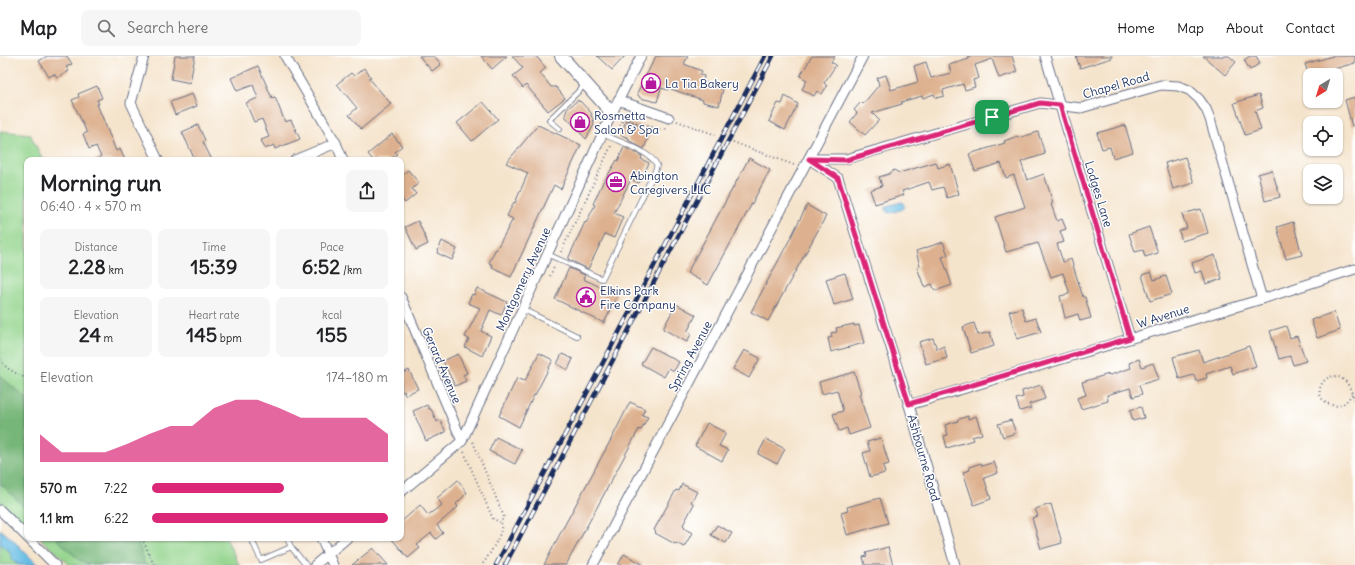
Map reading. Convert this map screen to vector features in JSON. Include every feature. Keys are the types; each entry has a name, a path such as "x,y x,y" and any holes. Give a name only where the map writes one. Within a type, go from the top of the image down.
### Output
{"street":[{"path":"144,56 131,103 157,157"},
{"path":"285,56 336,143 342,157"},
{"path":"561,56 612,113"},
{"name":"Montgomery Avenue","path":"404,490 464,446 547,254 618,100 641,56"},
{"name":"Spring Avenue","path":"593,565 863,56"},
{"name":"Lodges Lane","path":"1045,56 1130,338"},
{"name":"Chapel Road","path":"809,159 846,160 1040,103 1081,108 1165,85 1178,86 1189,90 1199,99 1206,109 1210,119 1262,299"},
{"path":"618,100 669,118"},
{"path":"301,157 336,143"},
{"name":"Ashbourne Road","path":"809,159 838,178 909,404 955,565"},
{"name":"W Avenue","path":"909,404 1355,270"},
{"name":"Gerard Avenue","path":"404,304 464,446"},
{"path":"0,510 24,535"},
{"path":"30,541 55,565"},
{"path":"322,541 332,565"},
{"path":"315,565 343,541"}],"lane":[{"path":"560,129 549,120 586,83"},
{"path":"547,254 602,279 655,171 657,165 655,160 640,151 602,134"},
{"path":"522,310 577,336"},
{"path":"252,541 261,560 291,546"},
{"path":"288,541 306,565"}],"path":[{"path":"548,280 623,120 626,119 665,131 669,118 716,135"},
{"path":"733,142 803,169"},
{"path":"0,360 7,368 24,378"},
{"path":"1352,394 1346,403 1337,406 1326,403 1321,396 1320,390 1322,382 1328,377 1337,377 1346,382 1352,394 1355,402"},
{"path":"474,438 473,442 504,517 500,522 501,530 490,554 482,565"},
{"path":"473,442 464,446 493,519 500,522"},
{"path":"143,541 154,565"}],"green space":[{"path":"0,131 30,134 42,157 24,157 24,524 0,503"},
{"path":"0,376 24,396 24,507 0,483"},
{"path":"0,537 32,565 0,565"},
{"path":"43,541 227,541 239,565 70,565"},
{"path":"59,541 138,541 145,565 92,565 79,560"}],"water":[{"path":"901,202 904,203 905,207 903,209 890,213 885,209 887,206"},
{"path":"0,529 38,565 19,565 13,560 9,551 0,544"}],"building":[{"path":"47,56 67,56 72,64 66,67 69,71 57,78 54,74 49,77 39,61"},
{"path":"175,56 195,56 190,83 171,79"},
{"path":"419,56 434,56 441,64 432,71"},
{"path":"481,56 507,56 492,69"},
{"path":"512,56 536,56 546,68 540,73 551,87 556,87 565,98 548,111 526,85 523,88 513,76 523,68"},
{"path":"597,56 625,56 612,70"},
{"path":"656,56 688,56 684,64 702,71 700,75 704,76 703,81 707,83 707,85 723,89 719,106 703,102 703,100 668,88 668,90 661,88 657,102 640,98 637,93"},
{"path":"812,56 835,56 831,62 836,65 824,83 827,86 822,94 817,91 814,96 802,89 807,80 800,76"},
{"path":"968,56 1012,56 1017,72 999,78 992,59 975,65 979,78 973,80 975,87 965,90 963,84 943,90 944,96 936,98 934,94 923,98 922,96 872,113 879,120 865,135 850,122 857,113 854,110 861,102 863,104 879,85 877,78 886,75 891,90 918,82 914,66 926,62 931,78 951,73 949,65 969,59"},
{"path":"1076,56 1112,56 1112,58 1080,68"},
{"path":"1203,56 1229,56 1236,62 1225,75"},
{"path":"1250,56 1256,56 1260,63 1250,70 1244,60"},
{"path":"1333,56 1355,56 1355,63 1337,68 1306,68 1305,64"},
{"path":"258,66 272,98 275,97 285,122 291,120 300,139 275,149 274,145 265,149 261,140 269,137 262,119 254,122 246,103 258,98 253,85 237,91 231,78"},
{"path":"364,68 371,77 369,78 391,104 361,129 349,115 357,108 337,84 351,73 354,76"},
{"path":"97,86 102,98 97,100 99,104 97,104 116,151 120,149 124,157 101,157 96,146 89,149 83,134 87,133 72,100 79,97 78,94"},
{"path":"192,94 197,106 175,115 170,102"},
{"path":"1259,95 1263,108 1255,111 1261,130 1245,135 1234,103"},
{"path":"785,96 798,104 785,130 769,121 778,103 782,104"},
{"path":"1355,97 1355,125 1352,126 1345,100"},
{"path":"578,100 592,114 591,116 593,118 594,125 586,139 565,116 567,109"},
{"path":"483,102 498,119 472,141 457,123"},
{"path":"626,120 651,129 644,149 628,140 629,138 621,135"},
{"path":"198,125 205,140 203,142 210,157 194,157 182,132"},
{"path":"538,125 581,145 561,189 554,185 511,277 492,268 493,265 489,263 513,219 507,216 514,202 515,203 528,173 506,163"},
{"path":"1125,125 1133,152 1113,158 1110,147 1102,149 1097,133"},
{"path":"1038,132 1045,154 1021,162 1027,180 1044,174 1053,203 1051,204 1057,221 1062,219 1066,229 1060,231 1064,242 1057,244 1063,262 1071,259 1091,318 1080,321 1078,314 1065,318 1060,296 1069,294 1069,291 1063,273 1051,277 1038,243 1006,252 995,217 1025,207 1014,175 1006,178 1001,163 975,171 969,154 1005,143 1004,141 1018,136 1018,138"},
{"path":"392,134 402,146 395,152 397,154 393,157 370,157 368,154"},
{"path":"624,147 642,156 641,159 649,163 639,183 631,179 614,213 623,217 614,238 605,234 588,269 568,259 585,222 586,223 595,205 593,204 604,180 617,160 618,161"},
{"path":"1185,157 1194,183 1173,189 1165,163"},
{"path":"749,158 770,170 708,285 687,273"},
{"path":"936,162 938,168 950,164 959,194 947,198 943,187 932,190 929,182 902,191 904,195 875,204 870,190 882,186 879,177 889,174 894,170 899,173"},
{"path":"408,170 419,183 412,189 416,194 405,203 404,202 404,173"},
{"path":"1272,170 1280,197 1265,201 1258,174"},
{"path":"807,205 826,216 768,321 751,312"},
{"path":"1201,209 1208,233 1182,241 1179,231 1187,228 1182,214"},
{"path":"418,221 428,244 416,250 405,227"},
{"path":"1293,222 1302,255 1286,259 1277,227"},
{"path":"1149,227 1158,253 1145,257 1143,250 1135,252 1129,234"},
{"path":"442,241 457,249 452,260 437,253"},
{"path":"943,242 948,255 942,257 952,285 935,291 932,284 924,287 917,267 920,266 916,251"},
{"path":"1215,255 1222,279 1206,284 1202,271 1195,273 1192,263"},
{"name":"Elkins Park Fire Company","path":"569,268 585,275 583,279 618,295 604,323 555,299"},
{"path":"1151,272 1154,280 1166,276 1172,294 1150,301 1142,275"},
{"path":"845,273 853,299 834,305 826,279"},
{"path":"477,288 507,302 501,315 490,310 481,331 491,336 482,356 465,347 469,339 465,337 480,308 468,303 472,294 474,295"},
{"path":"676,304 696,315 687,332 691,334 687,342 663,329"},
{"path":"1022,308 1026,321 1036,318 1041,332 1017,339 1009,311"},
{"path":"1334,312 1340,330 1317,338 1311,320"},
{"path":"974,323 978,335 990,332 994,346 971,353 963,327"},
{"path":"854,324 854,326 859,325 864,343 831,352 828,338 832,337 831,333 837,332 836,328"},
{"path":"1286,326 1290,338 1297,336 1306,361 1293,365 1290,356 1279,359 1270,331"},
{"path":"933,338 937,349 944,346 947,358 926,364 919,342"},
{"path":"1249,346 1256,366 1233,374 1230,366 1206,374 1207,378 1196,381 1194,375 1179,379 1173,357 1199,350 1203,362"},
{"path":"651,347 679,362 674,371 669,368 664,377 641,364"},
{"path":"744,350 760,358 749,378 733,369"},
{"path":"539,353 553,360 519,427 499,416 517,378 525,381"},
{"path":"458,354 467,373 463,375 466,381 455,386 443,361"},
{"path":"562,354 573,359 568,370 557,364"},
{"path":"1139,359 1142,367 1153,363 1159,379 1139,385 1142,394 1133,397 1130,388 1107,395 1108,401 1081,409 1077,398 1086,395 1082,382 1131,368 1129,363"},
{"path":"409,370 418,389 405,395 404,391 404,372"},
{"path":"854,372 861,393 859,394 870,428 849,435 847,428 839,431 833,414 843,411 837,390 822,394 819,382"},
{"path":"1041,385 1045,399 1029,404 1031,408 1020,411 1016,399 1023,397 1022,391"},
{"path":"630,402 645,409 642,415 648,417 641,430 639,429 566,565 544,565 614,434"},
{"path":"427,405 429,409 431,409 437,422 440,420 446,432 426,441 413,411"},
{"path":"1141,407 1144,418 1133,421 1130,410"},
{"path":"968,416 968,419 976,416 982,434 972,437 973,440 947,448 944,436 948,435 945,425"},
{"path":"1011,420 1016,433 1003,437 998,424"},
{"path":"707,423 726,433 719,446 728,450 722,461 695,446"},
{"path":"496,437 522,450 515,464 489,451"},
{"path":"881,438 889,464 883,466 885,473 870,477 863,453 870,451 867,442"},
{"path":"766,439 785,449 777,464 758,454"},
{"path":"994,462 998,473 984,478 991,499 974,505 963,472 970,470 969,467 981,463 982,466"},
{"path":"458,480 467,493 456,504 458,507 437,525 443,533 436,539 431,533 417,545 420,548 408,558 394,541 404,541 404,519 420,505 428,515 442,505 437,498"},
{"path":"682,484 697,492 691,502 694,504 683,525 685,527 684,528 692,533 684,547 676,543 675,544 655,533 656,532 654,530 676,490 679,491"},
{"path":"880,498 888,523 847,535 841,513 848,511 847,507"},
{"path":"1051,504 1062,543 1041,549 1032,518 1038,516 1035,509"},
{"path":"717,525 732,533 726,543 711,535"},
{"path":"888,547 893,565 865,565 863,557 867,556 866,553"},
{"path":"373,548 388,565 352,565"},
{"path":"624,554 644,565 618,565"}],"railway":[{"path":"496,565 765,56"},
{"path":"505,565 773,56"}],"place":[{"name":"La Tia Bakery","path":"651,83"},
{"name":"Rosmetta Salon & Spa","path":"580,122"},
{"name":"Abington Caregivers LLC","path":"616,182"},
{"name":"Elkins Park Fire Company","path":"586,297"}],"route":[{"path":"1040,103 1060,105 1130,338 909,404 838,178 809,159 846,160 992,117 1040,103"}]}
